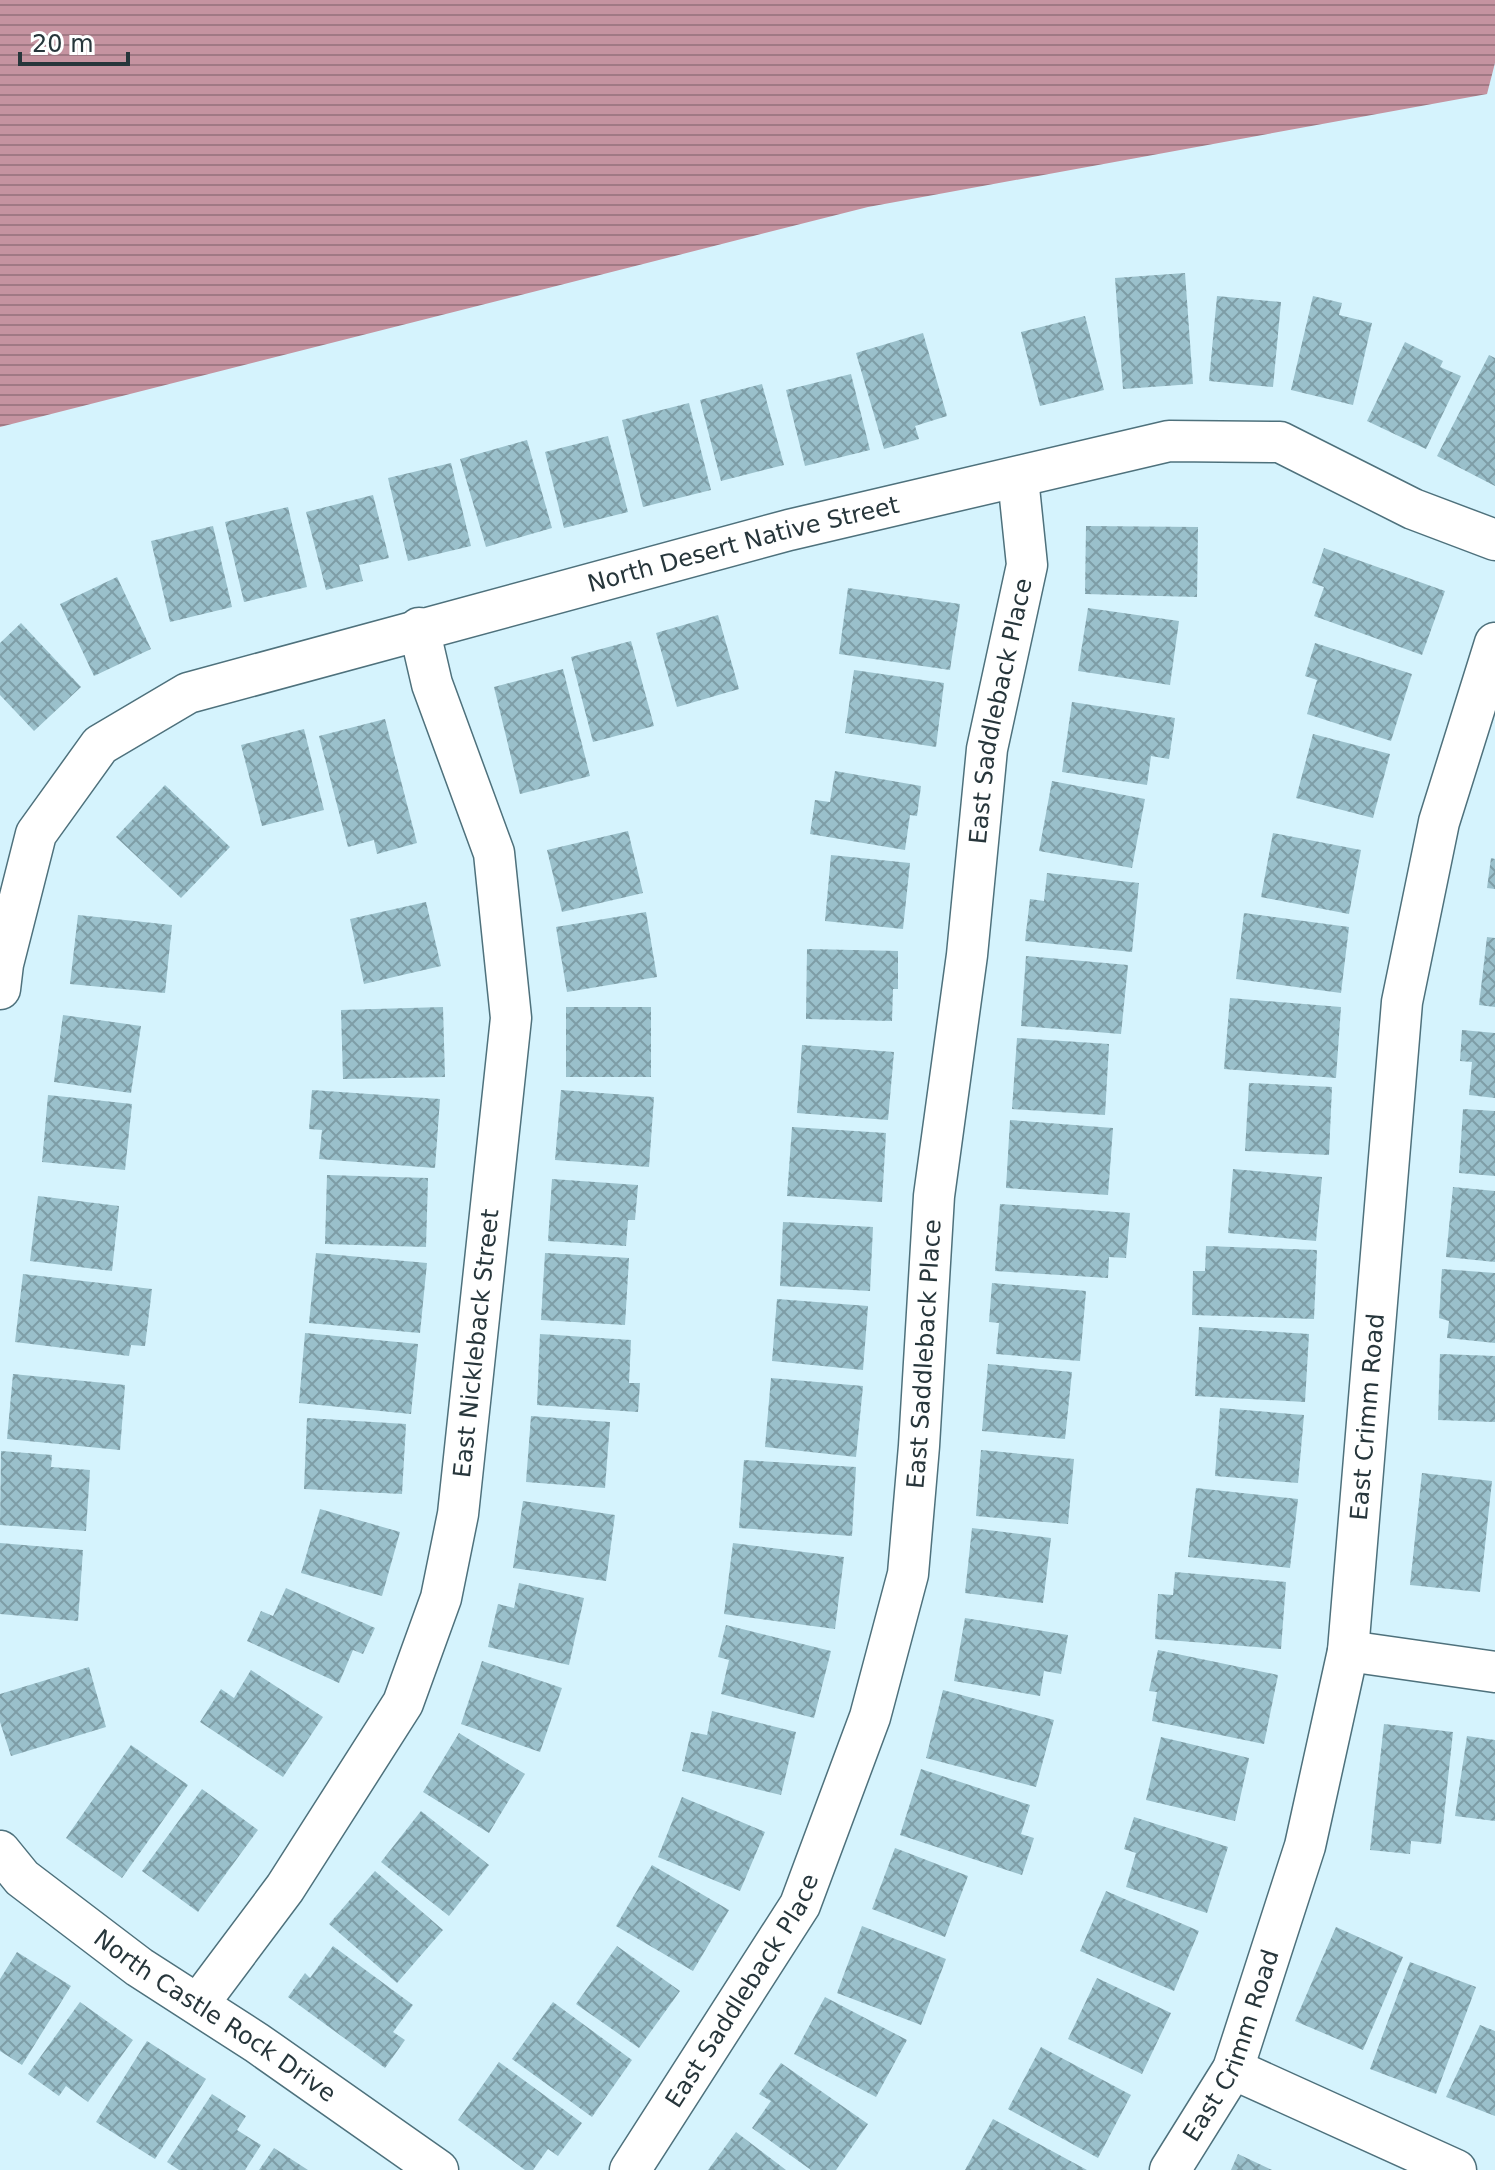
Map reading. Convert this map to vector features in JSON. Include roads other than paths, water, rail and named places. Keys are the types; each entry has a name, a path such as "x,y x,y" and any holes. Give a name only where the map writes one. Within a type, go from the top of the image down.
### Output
{"street":[{"name":"North Desert Native Street","path":"0,989 3,964 36,834 100,745 188,693 789,530 1169,441 1280,442 1413,509 1495,540"},
{"name":"East Saddleback Place","path":"630,2170 800,1905 870,1717 908,1574 934,1196 967,955 987,749 1027,565 1018,478"},
{"name":"East Nickleback Street","path":"199,2003 285,1888 403,1703 441,1598 458,1514 511,1018 494,853 432,684 419,628"},
{"name":"East Crimm Road","path":"1170,2170 1233,2069 1305,1846 1348,1651 1402,1002 1439,822 1495,643"},
{"path":"1348,1651 1495,1672"},
{"name":"North Castle Rock Drive","path":"0,1851 22,1878 139,1967 199,2003 438,2170"},
{"path":"1233,2069 1456,2170"}]}
